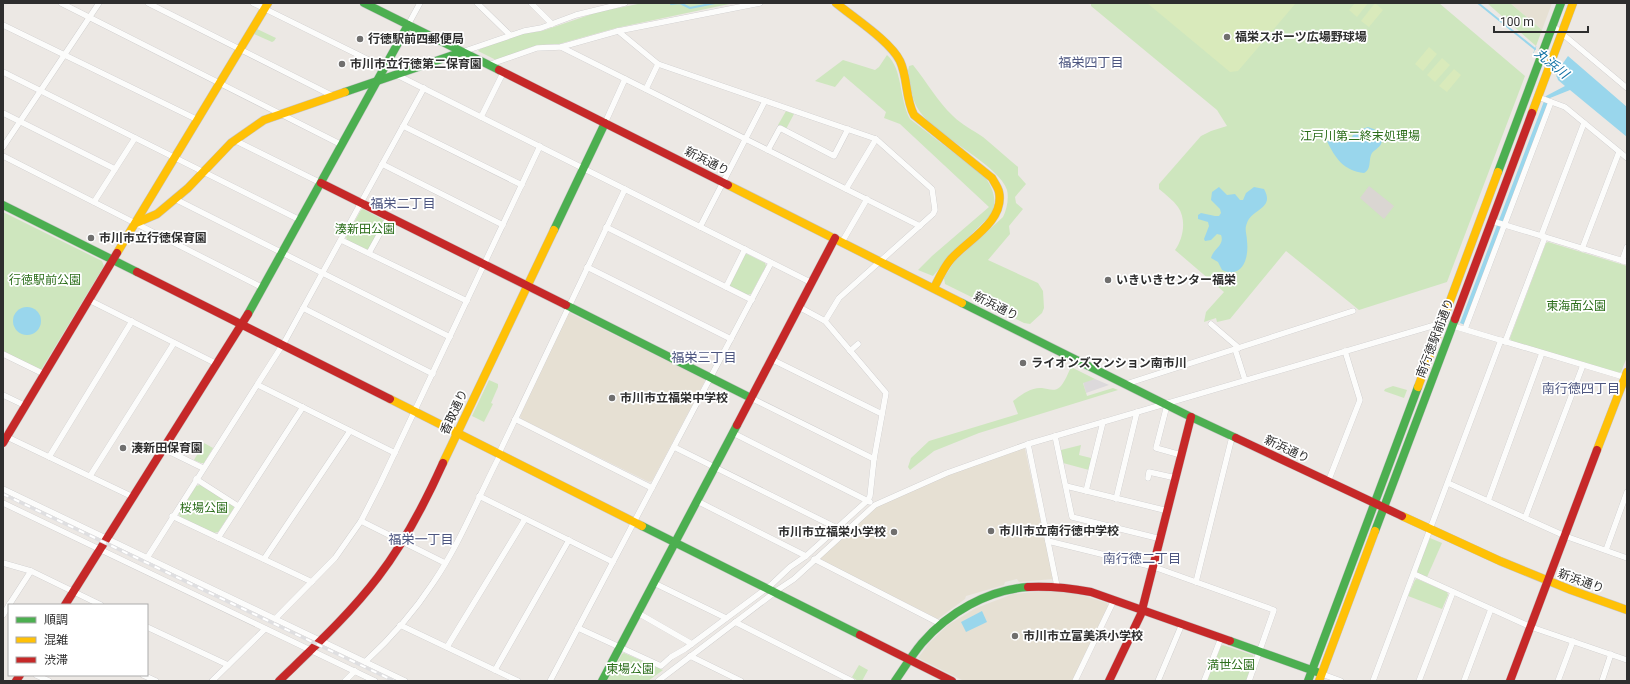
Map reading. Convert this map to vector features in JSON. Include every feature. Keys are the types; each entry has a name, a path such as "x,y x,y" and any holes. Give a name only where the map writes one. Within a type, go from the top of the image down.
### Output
{"street":[{"path":"60,3 342,145"},
{"path":"3,147 98,3"},
{"path":"148,3 333,96"},
{"path":"253,3 266,6 385,68"},
{"name":"新浜通り","path":"364,3 1232,437 1384,508 1548,581 1627,610"},
{"path":"66,604 242,325 420,3"},
{"path":"477,3 510,35"},
{"path":"531,3 552,24"},
{"path":"136,223 154,216 204,173 234,140 264,120 510,35 552,24 590,11 625,3"},
{"path":"488,65 537,48 561,47 618,31 760,3"},
{"path":"836,3 896,54 900,60 903,70 909,103 914,115 992,178 1000,192 1000,206 994,216 951,259 934,288"},
{"name":"南行徳駅前通り","path":"1308,681 1561,3"},
{"name":"南行徳駅前通り","path":"1320,678 1453,326 1499,223 1545,100 1548,70 1573,3"},
{"path":"133,496 4,438 26,406 266,6"},
{"path":"3,25 198,120"},
{"path":"1553,26 1627,88"},
{"path":"618,31 658,64 876,139 932,189 935,210 934,214 839,298 825,321"},
{"path":"561,47 920,226"},
{"path":"646,89 658,64"},
{"path":"3,72 300,220"},
{"path":"481,117 503,73"},
{"path":"397,75 812,283"},
{"path":"605,123 625,79"},
{"path":"147,558 172,516 282,346 424,88"},
{"path":"1465,330 1499,223 1545,100 1565,107 1627,158"},
{"path":"700,227 765,101"},
{"path":"3,112 115,169"},
{"name":"香取通り","path":"279,681 321,641 365,594 403,542 457,433 605,123"},
{"path":"1373,681 1543,237 1584,123"},
{"path":"403,126 522,185"},
{"path":"768,150 780,128 834,156 848,129"},
{"path":"94,202 134,138"},
{"path":"846,189 876,139"},
{"path":"234,140 874,459"},
{"path":"275,619 335,558 361,521 415,412 540,146"},
{"path":"1582,248 1619,152"},
{"path":"3,156 263,288"},
{"path":"382,164 503,225"},
{"path":"365,662 400,625 430,588 445,563 479,496 625,189"},
{"path":"176,198 179,202 450,337"},
{"path":"602,681 812,283 866,199"},
{"path":"3,205 952,681"},
{"path":"369,253 389,217"},
{"path":"1499,223 1624,261 1627,247"},
{"path":"606,227 752,300"},
{"path":"341,240 467,301"},
{"path":"726,287 745,249"},
{"path":"550,681 771,263"},
{"path":"587,267 731,339"},
{"path":"89,300 217,364"},
{"path":"578,628 661,666 671,657 692,644 766,588 790,567 806,556 868,500 870,496 874,459 886,395 885,391 825,321 799,307"},
{"path":"303,308 432,374"},
{"path":"1126,384 1353,311"},
{"path":"49,457 132,321"},
{"path":"658,681 677,668 690,656 774,592 794,579 814,559 875,505 947,473 1028,444 1442,323"},
{"path":"1211,324 1237,348 1245,380"},
{"path":"1453,326 1583,365 1626,376 1510,681"},
{"path":"90,476 174,343"},
{"path":"850,351 858,344"},
{"path":"1328,482 1360,400 1345,351"},
{"path":"1488,501 1542,353"},
{"path":"3,354 44,374"},
{"path":"772,359 882,414"},
{"path":"1525,518 1583,365"},
{"path":"258,385 395,453"},
{"path":"3,395 26,406"},
{"path":"1165,404 1156,448 1182,455"},
{"path":"218,538 303,408"},
{"path":"1116,499 1137,412"},
{"path":"1110,681 1142,610 1191,417"},
{"path":"515,420 652,488"},
{"path":"1086,491 1103,422"},
{"path":"264,560 350,431"},
{"path":"733,433 868,500 875,505"},
{"path":"1055,436 1072,517 1161,539"},
{"path":"1196,582 1232,437"},
{"path":"1028,444 1057,586"},
{"path":"674,447 837,528"},
{"path":"164,449 203,468"},
{"path":"1148,478 1149,472 1176,478"},
{"path":"196,479 238,506"},
{"path":"1448,483 1565,536 1627,558"},
{"path":"1066,486 1168,511"},
{"path":"3,489 405,681"},
{"path":"1606,550 1627,492"},
{"path":"479,496 613,562"},
{"path":"697,501 806,556"},
{"path":"3,503 374,681"},
{"path":"172,516 312,582"},
{"path":"447,647 525,519"},
{"path":"361,521 445,563"},
{"path":"495,670 569,540"},
{"path":"1048,541 1154,567 1274,610 1249,681"},
{"path":"814,559 941,624"},
{"path":"3,563 31,571 100,604"},
{"path":"10,604 31,571"},
{"path":"1414,574 1531,627 1627,660"},
{"path":"654,583 726,618"},
{"path":"895,681 924,640 941,624 963,608 994,594 1022,587 1057,586 1084,590 1114,600 1312,670 1320,678 1341,681"},
{"path":"1419,681 1453,592"},
{"path":"1075,681 1114,600"},
{"path":"1464,681 1491,609"},
{"path":"638,613 692,644"},
{"path":"735,622 843,679 852,681"},
{"path":"1158,681 1182,624"},
{"path":"400,625 518,681"},
{"path":"148,627 228,665"},
{"path":"212,681 265,629"},
{"path":"1204,681 1221,638"},
{"path":"1558,681 1573,641"},
{"path":"1602,681 1611,654"},
{"path":"690,656 741,681"},
{"path":"345,681 354,672"},
{"path":"38,676 49,681"},
{"path":"145,676 156,681"}],"shaded area":[{"path":"1510,3 1552,3 1542,30"},
{"path":"1369,186 1394,206 1384,219 1360,198"},
{"name":"市川市立福栄中学校","path":"568,313 704,379 705,381 652,481 649,482 521,419 520,416"},
{"path":"1095,379 1109,385 1086,393 1083,382"},
{"path":"1024,448 1053,579 1019,582 1017,579 1005,582 1004,585 966,596 965,599 938,619 821,560 820,557 876,507 948,475"},
{"name":"市川市立富美浜小学校","path":"1047,591 1072,593 1085,596 1107,603 1108,606 1072,681 964,681 918,658 929,643 948,625 976,608 1013,594"}],"green space":[{"path":"643,3 734,3 616,28 559,44 537,45 496,60 478,51 521,34 542,31 598,12"},
{"name":"江戸川第二終末処理場","path":"1091,3 1439,3 1525,76 1447,282 1359,310 1286,251 1230,319 1217,322 1216,318 1204,322 1206,312 1224,292 1175,250 1178,246 1183,229 1181,212 1176,204 1159,189 1159,184 1201,136 1227,126 1217,110 1091,6"},
{"name":"福栄スポーツ広場野球場","path":"1147,3 1296,3 1238,71 1230,72"},
{"path":"1355,3 1368,3 1357,17 1349,10"},
{"path":"1375,3 1383,10 1369,27 1361,21"},
{"path":"1487,3 1510,3 1542,30 1536,46"},
{"path":"257,29 276,38 272,42 254,34"},
{"path":"1429,47 1437,54 1423,71 1415,64"},
{"path":"887,55 896,68 904,103 910,119 985,177 993,191 994,206 990,216 954,251 933,276 918,270 989,207 900,124 884,118 886,112 844,76 835,87 815,81 843,60 875,70 879,67"},
{"path":"1442,58 1450,65 1435,82 1427,75"},
{"path":"913,65 947,110 960,122 983,137 1018,167 1018,175 1026,184 1015,197 1016,203 1023,209 1009,226 1010,234 988,260 1038,283 1043,291 1044,308 1042,313 1030,324 1024,323 945,284 944,278 954,262 1003,217 1006,211 1008,193 1002,181 993,171 940,131 920,112 913,97 908,71 909,66"},
{"path":"1454,69 1461,75 1447,92 1439,86"},
{"path":"786,111 794,114 786,129 778,125"},
{"name":"湊新田公園","path":"363,209 382,219 384,222 369,249 347,240 346,237"},
{"name":"行徳駅前公園","path":"3,212 102,261 104,266 41,370 3,351"},
{"name":"東海面公園","path":"1548,242 1627,266 1627,357 1621,372 1619,373 1511,341 1510,338 1546,243"},
{"path":"747,254 765,263 766,266 751,294 747,295 730,286 730,284 744,255"},
{"path":"1071,367 1095,379 1083,383 1087,396 1113,388 1118,390 979,433 934,451 910,470 908,467 911,458 929,441 1018,414 1013,401 1026,392 1034,389 1058,389 1063,383"},
{"path":"489,380 498,384 498,387 491,403 493,404 484,422 472,416"},
{"path":"1393,386 1407,390 1404,398 1384,391 1385,389"},
{"path":"204,443 213,448 204,463 201,463 194,460"},
{"path":"1081,445 1079,455 1091,458 1089,470 1063,463 1061,450"},
{"name":"桜場公園","path":"200,485 233,505 234,508 218,532 214,533 180,517 179,513 196,486"},
{"path":"1430,538 1442,543 1427,577 1418,573 1417,570"},
{"path":"1417,579 1447,592 1448,595 1442,609 1408,596 1415,580"},
{"name":"満世公園","path":"1223,645 1253,655 1254,658 1246,681 1207,681 1221,646"},
{"name":"東場公園","path":"624,653 663,670 648,681 607,681"},
{"path":"859,665 868,670 862,681 858,681 852,677"}],"water":[{"path":"1536,46 1561,66 1568,56 1627,107 1627,137 1570,90 1550,98 1465,325 1460,323 1546,96 1565,86 1558,80 1557,77 1532,56"},
{"path":"1368,127 1379,132 1382,140 1380,145 1372,153 1368,169 1364,173 1357,172 1341,163 1333,153 1327,141 1330,141 1330,135 1333,136 1336,134 1341,141 1348,142 1356,131"},
{"path":"1219,187 1227,195 1235,194 1240,200 1243,200 1246,193 1254,187 1264,189 1267,196 1265,205 1250,218 1246,225 1246,260 1240,269 1235,272 1222,270 1218,262 1211,258 1221,242 1221,235 1217,234 1211,240 1205,241 1204,239 1209,226 1208,222 1198,219 1198,215 1201,213 1219,216 1221,213 1220,209 1211,200 1212,192"},
{"path":"27,307 37,311 41,321 37,331 27,335 17,331 13,321 17,311"},
{"path":"982,611 987,622 966,632 961,622"}],"pier":[{"path":"1537,45 1560,65 1556,77 1532,57"}],"waterway":[{"name":"丸浜川","path":"671,4 680,3 690,8 715,3"},
{"name":"丸浜川","path":"1478,3 1535,49"}],"railway":[{"path":"3,494 394,681"}],"traffic: fast":[{"path":"364,3 499,70"},
{"path":"1498,172 1561,3"},
{"path":"248,314 408,25"},
{"path":"345,92 462,52"},
{"path":"554,230 605,123"},
{"path":"3,205 137,272"},
{"path":"962,303 1236,438"},
{"path":"566,305 751,398"},
{"path":"1375,531 1455,319"},
{"path":"1308,681 1418,387"},
{"path":"602,681 737,425"},
{"path":"642,526 860,635"},
{"path":"895,681 922,643 932,632 956,613 983,598 1013,589 1028,587"},
{"path":"1230,641 1317,672"}],"traffic: slow":[{"path":"117,253 268,3"},
{"path":"836,3 871,30 895,53 903,68 909,102 914,115 992,178 997,186 999,192 999,202 991,221 951,259 934,288"},
{"path":"1532,113 1573,3"},
{"path":"136,223 157,214 188,188 231,143 264,120 345,92"},
{"path":"1418,387 1498,172"},
{"path":"728,185 962,303"},
{"path":"443,463 554,230"},
{"path":"1597,450 1627,372"},
{"path":"390,399 642,526"},
{"path":"1402,516 1500,561 1571,590 1627,610"},
{"path":"1319,681 1375,531"}],"traffic: jam":[{"path":"499,70 728,185"},
{"path":"1455,319 1532,113"},
{"path":"321,183 566,305"},
{"path":"737,425 835,238"},
{"path":"3,443 117,253"},
{"path":"137,272 390,399"},
{"path":"66,604 248,314"},
{"path":"1109,681 1141,614 1191,417"},
{"path":"1236,438 1402,516"},
{"path":"1510,681 1597,450"},
{"path":"279,681 343,618 388,564 414,522 443,463"},
{"path":"1028,587 1075,589 1091,592 1230,641"},
{"path":"860,635 952,681"},
{"path":"16,681 19,676"}],"place":[{"name":"福栄スポーツ広場野球場","path":"1227,37"},
{"name":"行徳駅前四郵便局","path":"360,39"},
{"name":"市川市立行徳第二保育園","path":"342,64"},
{"name":"市川市立行徳保育園","path":"91,238"},
{"name":"いきいきセンター福栄","path":"1108,280"},
{"name":"ライオンズマンション南市川","path":"1023,363"},
{"name":"市川市立福栄中学校","path":"612,398"},
{"name":"湊新田保育園","path":"123,448"},
{"name":"市川市立南行徳中学校","path":"991,531"},
{"name":"市川市立福栄小学校","path":"894,532"},
{"name":"市川市立富美浜小学校","path":"1015,636"}],"district":[{"name":"福栄四丁目","path":"1091,62"},
{"name":"福栄二丁目","path":"403,203"},
{"name":"福栄三丁目","path":"704,357"},
{"name":"南行徳四丁目","path":"1581,388"},
{"name":"福栄一丁目","path":"421,539"},
{"name":"南行徳二丁目","path":"1142,558"}]}
